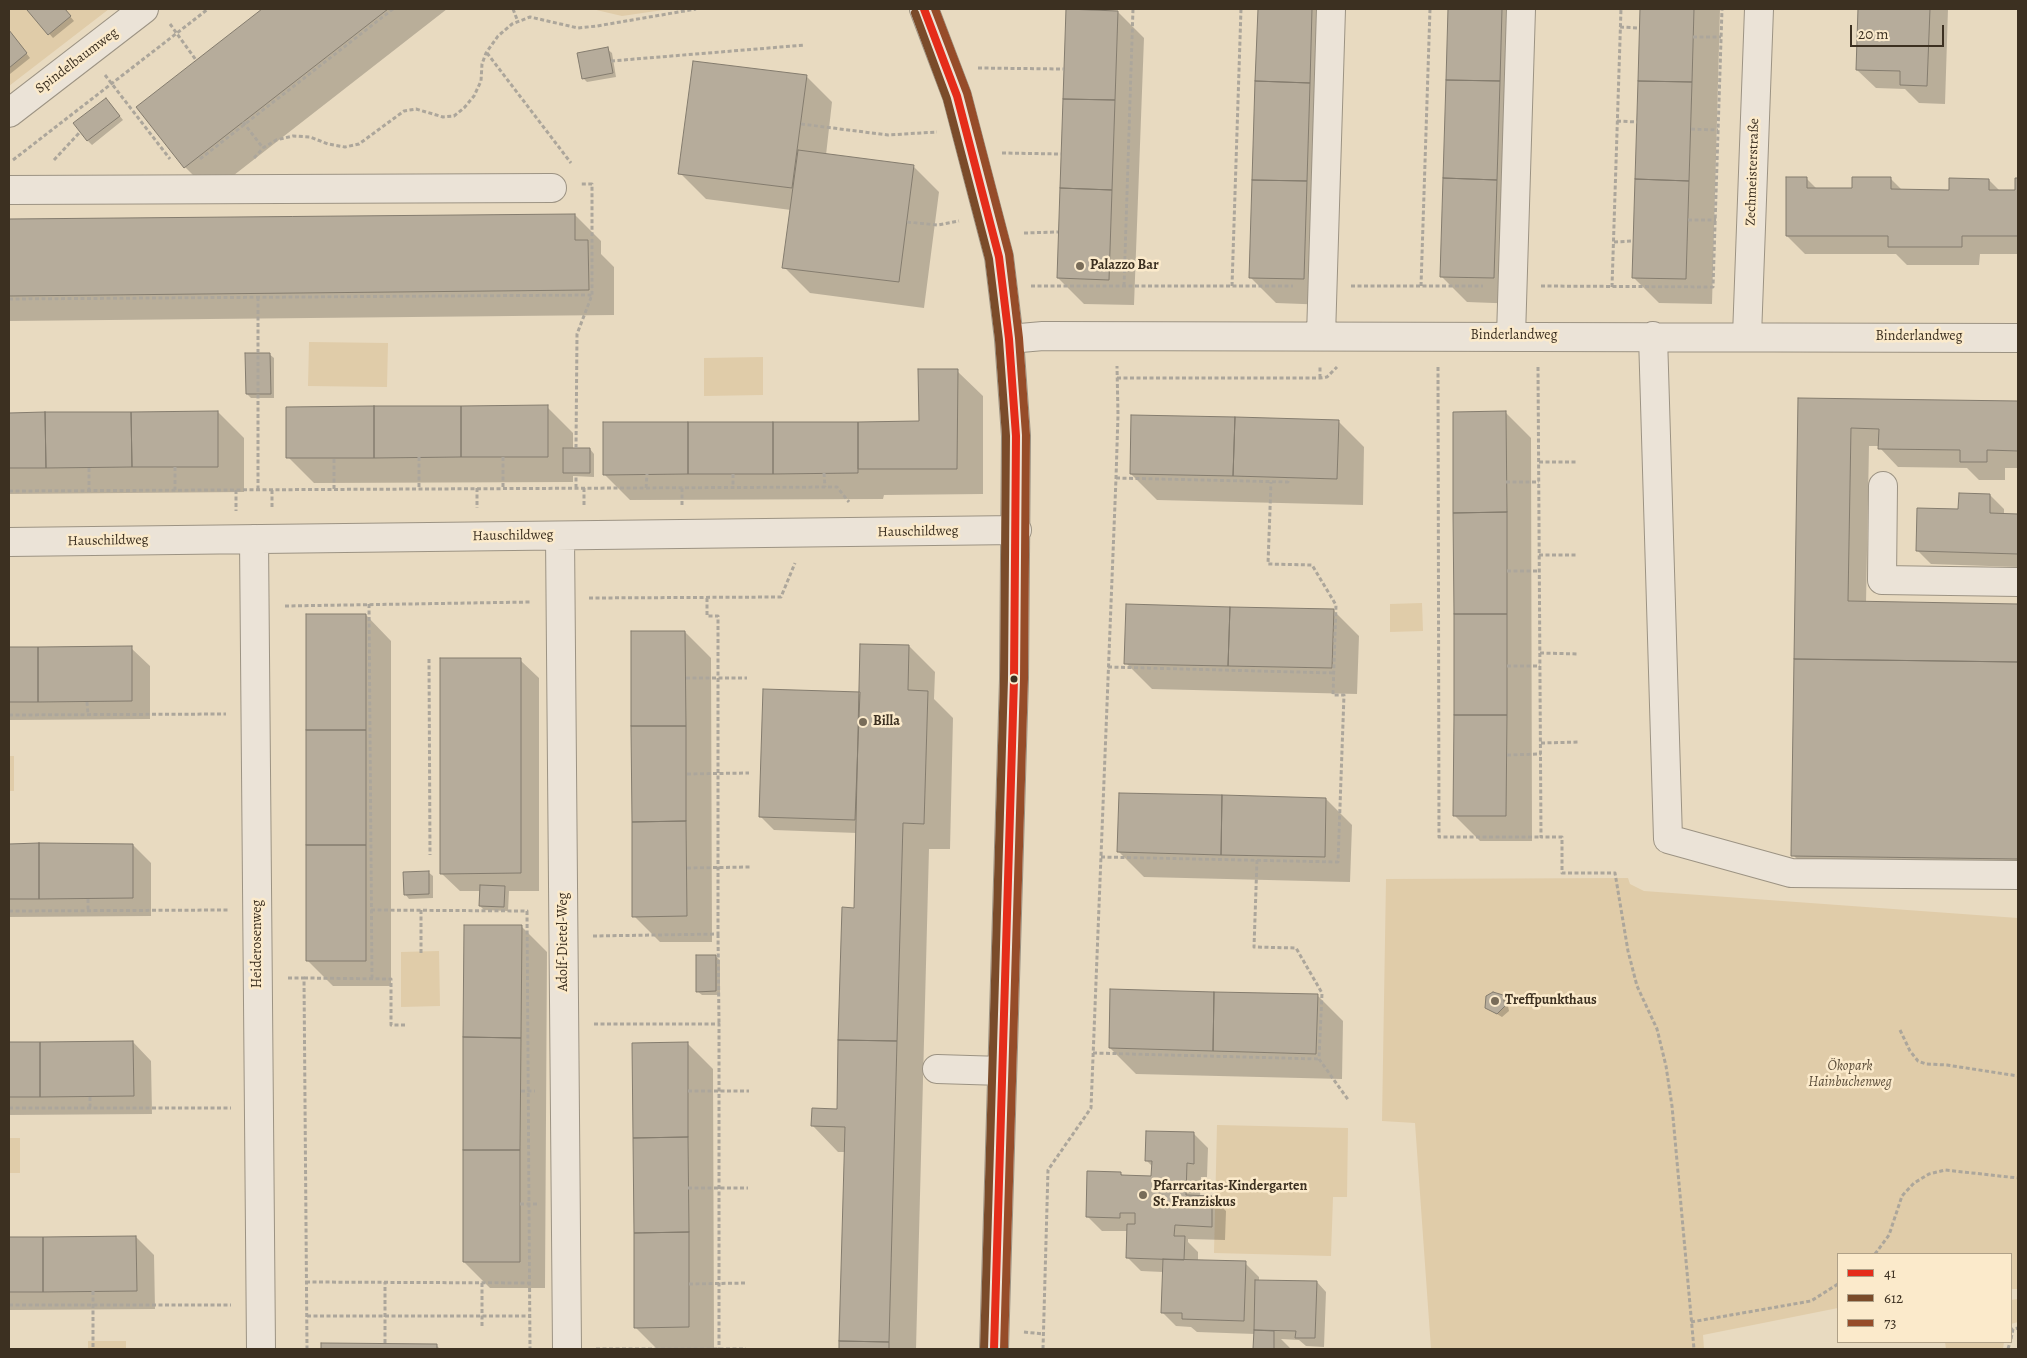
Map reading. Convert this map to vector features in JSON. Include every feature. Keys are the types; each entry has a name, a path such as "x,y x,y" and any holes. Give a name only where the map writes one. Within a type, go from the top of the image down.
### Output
{"street":[{"path":"924,9 957,96 999,257 1009,339 1016,436 1017,530 1014,679 994,1349"},
{"path":"1321,336 1331,9"},
{"path":"1511,336 1521,9"},
{"name":"Zechmeisterstraße","path":"1747,336 1759,9"},
{"name":"Spindelbaumweg","path":"9,113 88,52 156,15"},
{"path":"9,190 182,182 246,190 552,188"},
{"name":"Binderlandweg","path":"1009,339 1043,336 2018,338"},
{"path":"1653,336 1668,839 1791,873 2018,875"},
{"path":"1883,486 1882,580 2018,582"},
{"name":"Hauschildweg","path":"9,542 1017,530"},
{"name":"Adolf-Dietel-Weg","path":"560,536 567,1349"},
{"name":"Heiderosenweg","path":"254,539 261,1349"},
{"path":"937,1069 1002,1070"}],"path":[{"path":"9,163 208,9"},
{"path":"88,52 182,182 244,123 394,9"},
{"path":"513,9 518,22"},
{"path":"246,190 249,168 254,157 263,148 276,140 293,136 310,137 328,144 345,147 359,144 404,111 416,109 443,118 454,116 474,96 481,81 482,64 486,53 498,36 512,24 530,17 578,28 696,9"},
{"path":"1124,286 1133,9"},
{"path":"1232,286 1241,9"},
{"path":"1421,286 1430,9"},
{"path":"1612,286 1621,9"},
{"path":"1028,286 1713,287 1722,9"},
{"path":"156,15 176,33 196,60"},
{"path":"1620,27 1639,28"},
{"path":"1693,37 1721,37"},
{"path":"611,61 805,45"},
{"path":"486,53 573,166"},
{"path":"970,68 1064,69"},
{"path":"1617,121 1637,122"},
{"path":"244,123 263,148"},
{"path":"801,124 888,135 942,131"},
{"path":"1691,129 1718,130"},
{"path":"998,152 1061,154"},
{"path":"580,178 581,184"},
{"path":"576,448 577,334 592,295 592,184"},
{"path":"907,222 938,225 967,219"},
{"path":"1688,220 1716,220"},
{"path":"1019,233 1058,232"},
{"path":"1614,242 1633,241"},
{"path":"9,299 592,295"},
{"path":"258,297 258,490"},
{"path":"1043,1349 1048,1170 1091,1108 1116,478 1118,415 1116,336"},
{"path":"1438,363 1439,837 1562,837 1562,873 1615,873 1628,951 1637,986 1657,1029 1666,1066 1672,1106 1694,1349"},
{"path":"1538,363 1541,837"},
{"path":"419,457 419,489"},
{"path":"503,457 503,488"},
{"path":"334,458 334,489"},
{"path":"1539,462 1578,462"},
{"path":"175,467 175,490"},
{"path":"89,468 89,491"},
{"path":"824,473 824,487"},
{"path":"646,474 646,488"},
{"path":"733,474 733,488"},
{"path":"576,476 576,488"},
{"path":"1116,478 1184,478 1271,482 1288,482 1288,478"},
{"path":"1101,857 1338,862 1344,695 1333,695 1336,605 1312,565 1268,564 1271,482"},
{"path":"1506,482 1539,482"},
{"path":"9,491 837,487 850,502"},
{"path":"1540,555 1578,555"},
{"path":"284,606 532,602 561,599 781,597 797,558"},
{"path":"1507,571 1540,571"},
{"path":"707,597 707,616 718,616 719,1349"},
{"path":"369,604 368,787 372,979"},
{"path":"1540,653 1579,654"},
{"path":"429,659 430,856"},
{"path":"1507,666 1540,666"},
{"path":"1108,667 1285,669 1334,673"},
{"path":"686,678 747,678"},
{"path":"88,702 88,714"},
{"path":"9,715 227,714"},
{"path":"1541,743 1580,742"},
{"path":"1507,755 1541,754"},
{"path":"686,774 749,773"},
{"path":"1170,853 1170,858"},
{"path":"1273,861 1274,856"},
{"path":"1257,860 1254,947 1296,948 1322,993 1319,1059 1349,1101"},
{"path":"687,868 750,866"},
{"path":"366,899 371,898"},
{"path":"88,899 88,911"},
{"path":"9,912 229,910"},
{"path":"371,910 527,911 530,1349"},
{"path":"420,910 421,955"},
{"path":"585,936 718,934"},
{"path":"304,978 391,979 391,1025 406,1024"},
{"path":"586,1024 719,1024"},
{"path":"1900,1030 1918,1061 1926,1064 1974,1068 2018,1076"},
{"path":"1160,1050 1160,1055"},
{"path":"1268,1052 1268,1058"},
{"path":"1093,1053 1319,1059"},
{"path":"688,1091 749,1091"},
{"path":"90,1097 90,1108"},
{"path":"9,1108 240,1108"},
{"path":"1876,1253 1889,1235 1902,1196 1914,1183 1929,1174 1945,1170 2018,1178"},
{"path":"688,1188 748,1188"},
{"path":"306,1282 529,1283"},
{"path":"385,1282 385,1343"},
{"path":"482,1283 482,1328"},
{"path":"689,1284 746,1284"},
{"path":"1691,1322 1811,1301 1837,1285"},
{"path":"92,1292 93,1349"},
{"path":"9,1305 233,1305"},
{"path":"307,1316 530,1316"},
{"path":"588,1349 746,1349"}],"green space":[{"path":"9,9 109,9 9,86"},
{"path":"592,9 670,9 622,16"},
{"path":"309,342 388,343 387,387 308,386"},
{"path":"763,357 763,395 704,396 704,358"},
{"path":"1422,603 1423,631 1390,632 1390,604"},
{"path":"9,756 14,756 14,791 9,791"},
{"name":"Ökopark Hainbuchenweg","path":"1628,878 1630,884 1644,891 2018,918 2018,1289 2012,1289 2012,1253 1837,1253 1837,1308 1703,1335 1704,1349 1431,1349 1415,1123 1382,1121 1386,879"},
{"path":"439,951 440,1006 401,1007 401,952"},
{"path":"1217,1125 1348,1128 1347,1197 1333,1197 1331,1256 1214,1253"},
{"path":"9,1138 20,1138 20,1173 9,1173"},
{"path":"2018,1299 2018,1322 2012,1324 2012,1300"},
{"path":"88,1341 126,1341 126,1349 88,1349"},
{"path":"1945,1343 2004,1343 2003,1349 1946,1349"}],"building":[{"path":"65,9 71,16 48,35 27,10"},
{"path":"262,9 388,9 184,168 136,107"},
{"path":"1066,9 1118,11 1115,100 1063,99"},
{"path":"1258,9 1312,9 1310,83 1255,81"},
{"path":"1448,9 1502,9 1500,81 1446,80"},
{"path":"1640,9 1694,9 1692,82 1638,81"},
{"path":"1858,9 1930,9 1927,86 1900,85 1900,71 1856,70"},
{"path":"9,30 27,53 9,68"},
{"path":"608,47 613,73 582,79 577,53"},
{"path":"693,61 807,75 792,188 678,174"},
{"path":"1446,80 1500,81 1497,180 1443,178"},
{"path":"1255,81 1310,83 1307,181 1252,180"},
{"path":"1638,81 1692,82 1689,181 1635,179"},
{"path":"106,98 120,116 87,141 73,123"},
{"path":"1063,99 1115,100 1112,190 1060,188"},
{"path":"798,150 914,165 899,282 782,268"},
{"path":"1786,177 1807,177 1807,188 1852,188 1852,177 1891,177 1891,189 1949,190 1949,178 1989,179 1989,190 2015,190 2015,178 2018,178 2018,236 1962,236 1962,247 1888,247 1888,236 1786,236"},
{"path":"1443,178 1497,180 1494,278 1440,277"},
{"path":"1635,179 1689,181 1686,279 1632,278"},
{"path":"1252,180 1307,181 1304,279 1249,278"},
{"path":"1060,188 1112,190 1109,280 1057,278"},
{"path":"575,214 575,240 588,240 589,290 9,296 9,219"},
{"path":"245,353 270,353 271,394 246,394"},
{"path":"918,369 958,369 957,469 858,469 858,422 919,421"},
{"path":"1798,398 2018,401 2018,451 1987,450 1987,462 1960,462 1960,450 1878,449 1879,429 1851,428 1848,601 2018,604 2018,662 1794,659"},
{"path":"548,405 548,457 461,457 461,406"},
{"path":"374,406 374,458 286,458 286,407"},
{"path":"374,406 461,406 461,457 374,458"},
{"path":"218,411 218,467 132,467 131,412"},
{"path":"1506,411 1507,512 1453,513 1453,412"},
{"path":"45,412 131,412 132,467 46,468"},
{"path":"45,412 46,468 9,468 9,413"},
{"path":"1131,415 1235,417 1233,476 1130,474"},
{"path":"1235,417 1339,420 1337,479 1233,476"},
{"path":"603,422 688,422 688,474 603,475"},
{"path":"688,422 773,422 773,474 688,474"},
{"path":"773,422 858,422 858,473 773,474"},
{"path":"563,448 590,448 590,473 563,473"},
{"path":"1959,493 1990,494 1990,513 2018,514 2018,554 1916,551 1917,508 1958,509"},
{"path":"1507,512 1507,614 1454,614 1453,513"},
{"path":"1126,604 1230,607 1228,666 1124,664"},
{"path":"1230,607 1334,609 1332,668 1228,666"},
{"path":"306,614 366,614 366,730 306,730"},
{"path":"1454,614 1507,614 1507,715 1454,715"},
{"path":"631,631 685,631 686,726 631,726"},
{"path":"860,644 909,645 908,690 928,691 924,824 903,823 897,1041 838,1040 842,907 854,908"},
{"path":"132,646 132,701 38,702 38,647"},
{"path":"9,647 38,647 38,702 9,702"},
{"path":"440,658 521,658 521,873 440,874"},
{"path":"1794,659 2018,662 2018,859 1791,856"},
{"path":"763,689 860,692 855,820 759,817"},
{"path":"1454,715 1507,715 1506,816 1453,816"},
{"path":"631,726 686,726 686,821 632,822"},
{"path":"306,730 366,730 366,845 306,845"},
{"path":"1119,793 1222,795 1221,855 1117,852"},
{"path":"1222,795 1326,798 1325,857 1221,855"},
{"path":"686,821 687,916 632,917 632,822"},
{"path":"39,843 39,899 9,899 9,844"},
{"path":"39,843 133,844 133,898 39,899"},
{"path":"306,845 366,845 366,961 306,961"},
{"path":"429,871 429,894 404,895 403,872"},
{"path":"480,885 505,886 504,907 479,906"},
{"path":"464,925 522,925 521,1038 463,1037"},
{"path":"696,955 716,955 716,991 696,992"},
{"path":"1110,989 1214,992 1213,1051 1109,1048"},
{"path":"1214,992 1318,994 1316,1054 1213,1051"},
{"name":"Treffpunkthaus","path":"1493,992 1503,995 1505,1006 1497,1014 1485,1008 1486,996"},
{"path":"463,1037 521,1038 520,1150 463,1150"},
{"path":"838,1040 897,1041 889,1342 839,1341 845,1127 811,1126 812,1108 837,1109"},
{"path":"133,1041 134,1096 40,1097 40,1042"},
{"path":"9,1042 40,1042 40,1097 9,1097"},
{"path":"688,1042 688,1137 633,1138 632,1043"},
{"name":"Pfarrcaritas-Kindergarten St. Franziskus","path":"1146,1131 1194,1132 1194,1164 1187,1163 1186,1195 1212,1196 1212,1227 1175,1225 1174,1236 1185,1236 1184,1260 1126,1258 1127,1224 1135,1224 1135,1213 1120,1213 1120,1218 1086,1217 1087,1171 1121,1172 1121,1175 1151,1176 1152,1161 1145,1161"},
{"path":"688,1137 689,1232 634,1233 633,1138"},
{"path":"463,1150 520,1150 520,1262 463,1262"},
{"path":"689,1232 689,1327 634,1328 634,1233"},
{"path":"136,1236 137,1291 43,1292 43,1237"},
{"path":"9,1237 43,1237 43,1292 9,1292"},
{"path":"1163,1259 1246,1261 1244,1321 1182,1319 1182,1313 1161,1313"},
{"path":"1255,1280 1317,1281 1315,1338 1295,1338 1296,1331 1254,1330"},
{"path":"1254,1330 1274,1331 1274,1349 1253,1349"},
{"path":"839,1341 889,1342 889,1349 839,1349"},
{"path":"321,1343 437,1344 437,1349 321,1349"}],"transit line":[{"name":"41","path":"924,9 957,96 999,257 1009,339 1016,436 1014,679 994,1349"},
{"name":"73","path":"935,9 967,93 1009,254 1019,338 1026,435 1024,679 1004,1349"},
{"name":"612","path":"915,13 947,99 989,259 999,340 1006,436 1004,679 984,1349"}],"place":[{"name":"Palazzo Bar","path":"1080,266"},
{"name":"Billa","path":"863,722"},
{"name":"Treffpunkthaus","path":"1495,1001"},
{"name":"Pfarrcaritas-Kindergarten St. Franziskus","path":"1143,1195"}]}
